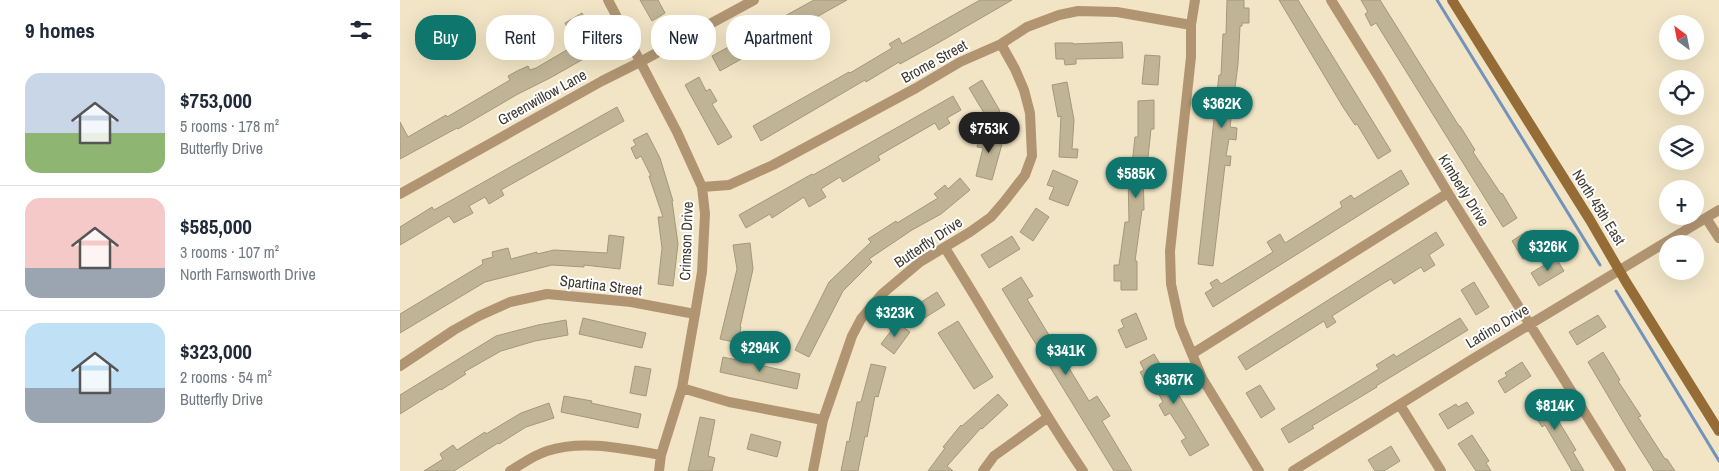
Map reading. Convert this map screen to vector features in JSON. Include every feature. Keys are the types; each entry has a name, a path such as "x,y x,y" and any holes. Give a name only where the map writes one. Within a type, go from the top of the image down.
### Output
{"main road":[{"name":"North 45th East","path":"1452,0 1719,431"}],"street":[{"name":"Crimson Drive","path":"608,0 677,132 702,187 705,214 702,272 682,388 661,455 659,471"},
{"name":"Greenwillow Lane","path":"400,194 586,90 754,0"},
{"path":"1195,0 1191,25 1191,58 1170,251 1171,284 1178,317 1202,378 1259,471"},
{"name":"Kimberly Drive","path":"1332,0 1448,193 1621,471"},
{"name":"Brome Street","path":"702,187 729,185 773,166 960,62 1001,44 1027,27 1059,15 1078,11 1117,12 1191,25"},
{"name":"Butterfly Drive","path":"813,471 823,420 852,336 861,319 882,294 920,262 945,248 990,217 1024,175 1032,156 1030,113 1015,69 1001,44"},
{"path":"1192,354 1448,193"},
{"name":"Ladino Drive","path":"1293,471 1530,324 1719,210"},
{"path":"1706,218 1719,238"},
{"path":"945,248 1047,418 1083,471"},
{"name":"Spartina Street","path":"400,366 454,330 479,316 510,302 548,294 631,302 695,314"},
{"path":"682,388 729,402 823,420"},
{"path":"1400,405 1441,471"},
{"path":"983,471 994,456 1047,418"},
{"path":"510,471 545,451 564,446 622,448 661,455"}],"building":[{"path":"640,0 658,0 665,13 662,15 651,15 651,19"},
{"path":"814,0 847,0 820,15 787,15"},
{"path":"980,0 1012,0 900,64 899,62 866,82 865,80 761,141 753,126 892,48 889,44 899,38 902,44"},
{"path":"1227,0 1244,0 1244,8 1249,8 1249,23 1242,23 1242,26 1240,26 1238,64 1230,127 1237,128 1236,140 1229,139 1226,156 1231,156 1230,166 1225,165 1213,266 1198,264 1219,75 1221,75 1223,34 1226,34"},
{"path":"1279,0 1298,0 1391,151 1378,159 1357,124 1355,125 1343,107"},
{"path":"1361,0 1380,0 1475,150 1473,152 1517,218 1503,227 1376,23 1371,26 1365,14 1368,12"},
{"path":"1122,42 1123,58 1076,59 1076,64 1065,65 1064,59 1056,59 1055,43"},
{"path":"726,48 726,60 740,60 720,71 714,60 716,60 716,54"},
{"path":"564,52 564,60 582,60 400,159 400,122 408,137 446,115 447,117 510,80 508,76 517,71 528,66 530,70 536,68 550,60 554,60 554,57"},
{"path":"1145,55 1160,56 1158,85 1142,84"},
{"path":"699,77 706,91 710,89 717,101 712,104 732,137 718,145 685,85"},
{"path":"982,80 1000,111 987,118 969,88"},
{"path":"1067,82 1074,120 1072,149 1078,149 1077,158 1059,157 1061,116 1058,117 1052,85"},
{"path":"953,96 961,110 947,118 950,123 939,130 935,123 878,156 880,160 843,182 840,177 821,189 826,197 809,207 804,197 772,218 770,214 746,228 739,215"},
{"path":"1154,100 1154,129 1151,129 1147,167 1143,167 1144,210 1142,210 1135,261 1137,261 1137,290 1121,290 1121,281 1114,281 1114,265 1119,265 1125,222 1129,222 1128,173 1131,173 1135,137 1138,137 1138,101"},
{"path":"617,107 624,121 501,190 504,195 489,204 485,197 469,206 473,213 454,223 449,216 400,245 400,227 432,207 434,210"},
{"path":"981,131 1004,137 992,180 976,176 983,148 977,147"},
{"path":"647,133 660,158 673,201 678,244 673,286 658,284 662,248 658,217 663,217 649,176 651,176 641,156 636,159 631,148 636,145 633,140"},
{"path":"1053,170 1078,181 1068,206 1049,199 1054,187 1047,185"},
{"path":"1401,170 1409,184 1213,307 1205,293 1213,288 1210,283 1217,279 1221,284 1273,252 1267,242 1280,234 1285,243 1342,207 1340,202 1351,195 1354,199"},
{"path":"960,178 970,190 941,214 912,230 869,259 872,262 843,291 809,357 795,350 829,282 871,242 868,239 938,198 934,194 945,185 948,189"},
{"path":"1036,208 1049,217 1033,241 1020,232"},
{"path":"1527,231 1537,246 1532,250 1534,252 1523,259 1512,241"},
{"path":"1436,232 1444,245 1429,255 1435,265 1424,272 1421,267 1394,284 1391,279 1332,316 1336,322 1327,328 1324,321 1246,370 1238,357"},
{"path":"609,235 624,237 620,269 584,265 584,267 552,265 485,282 400,333 400,314 483,264 482,260 493,257 492,252 508,248 511,259 537,252 537,254 554,250 607,253"},
{"path":"1012,236 1020,249 989,268 981,255"},
{"path":"750,243 753,269 738,343 720,339 737,269 733,245"},
{"path":"1556,258 1564,271 1539,286 1531,273"},
{"path":"1021,277 1033,296 1027,299 1089,401 1097,396 1110,416 1102,421 1132,471 1114,471 1002,289"},
{"path":"1474,282 1489,307 1476,315 1461,290"},
{"path":"937,292 945,305 915,324 907,311"},
{"path":"1136,313 1147,339 1126,348 1118,330 1124,327 1121,320"},
{"path":"1598,315 1606,327 1577,345 1569,332"},
{"path":"583,318 646,333 642,348 579,334"},
{"path":"1460,318 1468,330 1312,426 1314,428 1289,443 1281,429 1379,369 1376,365 1394,354 1396,357"},
{"path":"566,320 568,335 535,341 501,351 464,372 466,374 400,414 400,395 496,336"},
{"path":"958,321 993,377 974,389 938,333"},
{"path":"897,323 910,332 894,354 881,344"},
{"path":"1603,352 1620,380 1618,381 1641,416 1638,417 1675,471 1654,471 1630,433 1588,362"},
{"path":"1154,354 1209,445 1190,456 1181,441 1186,438 1170,413 1165,416 1159,405 1163,402 1150,379 1145,381 1140,372 1144,370 1140,362"},
{"path":"723,357 800,374 797,389 720,372"},
{"path":"1522,362 1531,376 1505,393 1498,381 1507,376 1505,373"},
{"path":"871,364 886,367 878,397 875,396 858,471 841,471 857,402 861,402"},
{"path":"635,366 651,369 646,396 630,393"},
{"path":"1260,385 1275,409 1261,418 1246,393"},
{"path":"998,394 1008,405 981,428 947,466 953,471 928,471 945,448 943,447 961,425"},
{"path":"1538,394 1543,404 1547,402 1576,450 1573,452 1584,471 1572,471 1545,425 1542,427 1526,401"},
{"path":"564,396 592,401 591,403 641,414 638,428 561,412"},
{"path":"1467,402 1474,413 1448,429 1439,414 1456,404 1458,407"},
{"path":"549,403 554,418 526,427 454,471 424,471 443,459 440,454 453,445 457,450 485,432 486,434 521,413"},
{"path":"700,417 715,420 708,456 715,458 712,471 688,471"},
{"path":"751,434 781,442 777,457 747,449"},
{"path":"1472,435 1489,461 1486,463 1491,471 1476,471 1458,444"},
{"path":"1391,446 1400,461 1384,471 1375,471 1368,460"}],"waterway":[{"path":"1437,0 1600,265"},
{"path":"1616,291 1719,461"}]}
